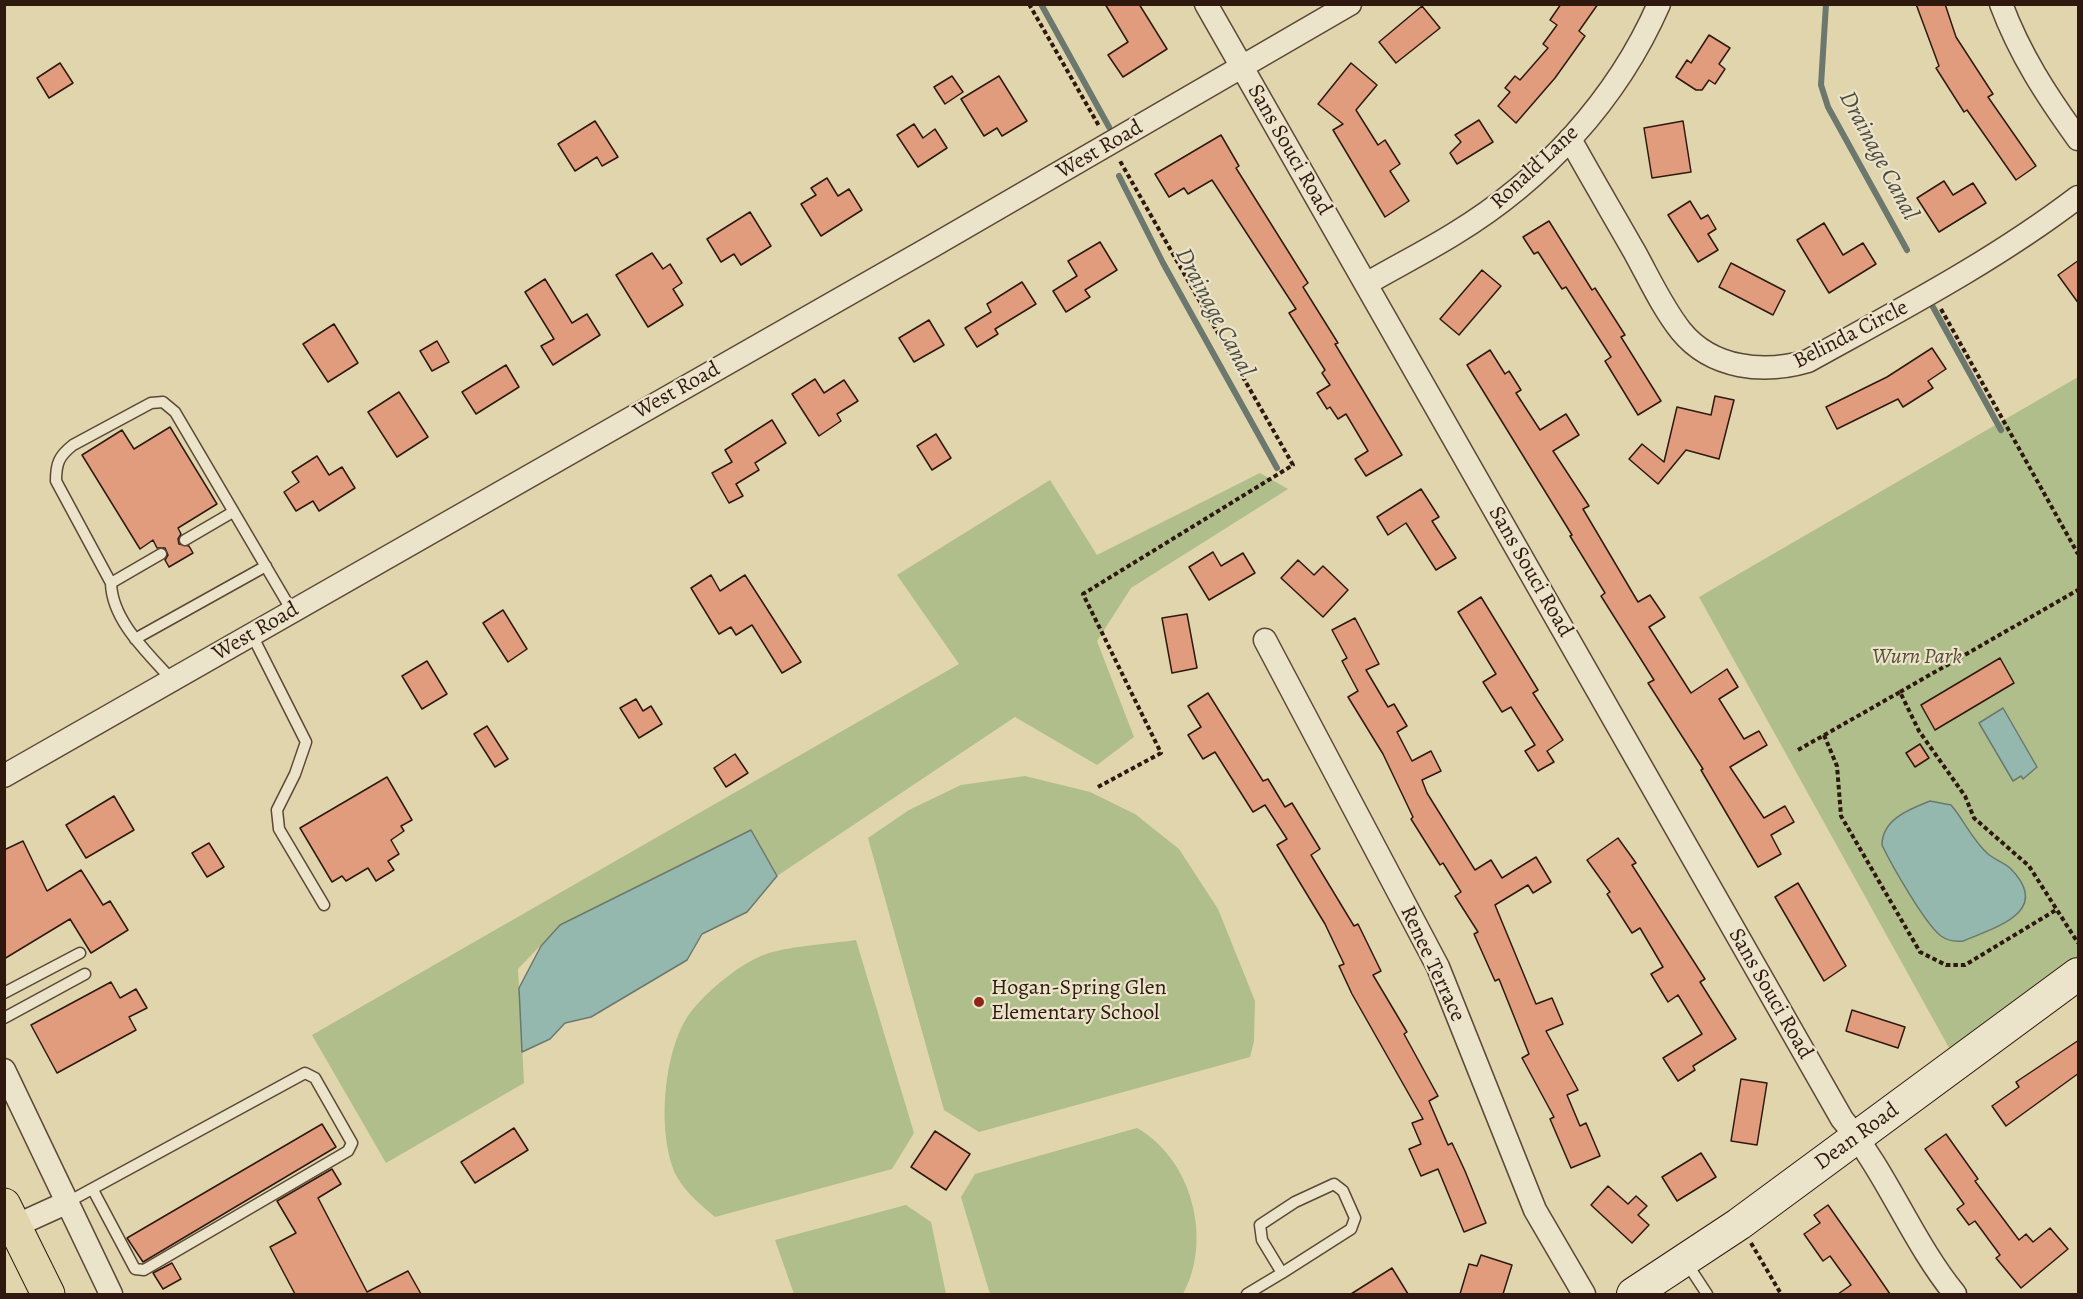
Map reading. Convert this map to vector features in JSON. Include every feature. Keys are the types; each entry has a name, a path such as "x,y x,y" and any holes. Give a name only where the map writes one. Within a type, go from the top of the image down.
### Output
{"highway":[{"path":"10,1215 48,1294"}],"main road":[{"name":"Dean Road","path":"1633,1294 1739,1224 2079,974"}],"street":[{"name":"Sans Souci Road","path":"1206,4 1842,1119 1857,1137 1920,1245 1955,1294"},
{"name":"West Road","path":"4,776 1110,145 1350,4"},
{"name":"Ronald Lane","path":"1366,284 1454,235 1495,207 1531,177 1570,139 1617,81 1659,4"},
{"path":"2001,4 2026,62 2044,92 2079,139"},
{"name":"Belinda Circle","path":"1570,139 1670,316 1683,333 1718,358 1740,366 1761,369 1797,365 1808,361 1932,293 2079,197"},
{"name":"Renee Terrace","path":"1265,640 1438,967 1535,1210 1584,1294"},
{"path":"4,1070 111,1294"},
{"path":"10,1215 68,1202"}],"lane":[{"path":"172,680 135,639 111,597 111,583 56,481 56,465 62,453 73,445 151,403 163,402 175,412 292,611"},
{"path":"185,540 233,512"},
{"path":"111,583 161,554"},
{"path":"135,639 266,566"},
{"path":"252,635 306,742 295,774 277,810 279,829 324,905"},
{"path":"4,993 80,953"},
{"path":"4,1017 85,974"},
{"path":"68,1202 305,1073 315,1078 352,1143 348,1151 144,1270 135,1269 93,1190"},
{"path":"1247,1294 1282,1274 1351,1229 1355,1218 1343,1191 1334,1184 1294,1202 1260,1225 1262,1240 1282,1274"},
{"path":"1685,1260 1707,1294"}],"path":[{"path":"1029,4 1293,465 1083,594 1161,753 1098,787"},
{"path":"1932,293 2079,554"},
{"path":"1798,750 2079,590"},
{"path":"1900,692 1931,751 1965,796 1974,818 2022,858 2079,943"},
{"path":"1824,735 1837,766 1841,816 1920,952 1946,965 1965,965 2056,909"},
{"path":"1739,1224 1781,1294"}],"green space":[{"name":"Wurn Park","path":"2078,377 2078,962 1953,1055 1699,597"},
{"path":"1260,473 1288,489 1131,588 1097,641 1134,737 1097,765 1015,717 777,876 751,830 560,925 518,969 524,1083 386,1163 312,1035 959,664 897,575 1050,480 1097,555"},
{"path":"1025,776 1090,792 1135,814 1179,849 1218,909 1255,1001 1254,1041 1250,1057 979,1132 944,1110 868,838 909,810 961,785"},
{"path":"856,940 914,1133 892,1169 715,1217 689,1194 677,1177 670,1160 666,1139 668,1070 681,1029 690,1013 704,997 732,973 752,960 782,950"},
{"path":"1137,1128 1156,1142 1172,1159 1184,1180 1192,1202 1196,1226 1196,1250 1192,1273 1183,1294 990,1294 961,1197 975,1174"},
{"path":"906,1205 931,1222 946,1294 794,1294 775,1240"}],"water":[{"path":"2003,708 2037,767 2023,779 2021,776 2013,781 1979,723"},
{"path":"1930,801 1951,805 1981,847 2010,868 2022,883 2026,896 2023,906 2004,923 1963,941 1946,939 1934,929 1909,893 1882,845 1887,828 1898,816"},
{"path":"751,830 777,876 747,912 702,934 687,960 591,1017 565,1023 550,1039 522,1052 519,988 541,946 560,925"}],"building":[{"path":"1105,4 1139,4 1167,49 1123,77 1108,55 1128,42"},
{"path":"1561,4 1598,4 1579,31 1585,36 1555,78 1516,123 1498,106 1510,92 1505,88 1515,76 1520,80 1548,48 1543,44 1557,25 1550,20"},
{"path":"1916,4 1945,4 1956,37 1993,94 1988,97 2036,166 2016,180 1967,110 1964,112 1936,68 1939,66"},
{"path":"1422,6 1440,28 1396,63 1379,42"},
{"path":"1709,35 1730,48 1719,64 1725,69 1715,84 1709,80 1702,90 1696,90 1676,77 1687,60 1691,63"},
{"path":"60,63 73,83 49,98 37,78"},
{"path":"1351,63 1377,85 1356,110 1378,145 1385,140 1400,164 1390,171 1409,201 1385,217 1333,130 1343,124 1318,104"},
{"path":"952,76 963,92 945,104 934,87"},
{"path":"999,76 1027,121 1002,136 997,128 984,136 961,99"},
{"path":"1479,120 1493,142 1457,164 1450,153 1461,142 1455,135"},
{"path":"595,121 618,157 602,166 597,157 575,171 558,144"},
{"path":"1683,121 1691,172 1652,178 1644,128"},
{"path":"914,124 923,138 935,129 947,148 918,167 897,135"},
{"path":"1221,135 1239,166 1236,168 1308,283 1303,287 1338,343 1335,344 1402,455 1366,476 1355,459 1368,451 1346,414 1338,419 1330,407 1327,409 1317,393 1330,385 1322,373 1325,370 1289,313 1296,309 1212,180 1188,194 1184,188 1169,197 1155,174"},
{"path":"827,178 838,196 849,189 862,210 821,236 801,204 816,195 811,188"},
{"path":"1944,181 1953,195 1973,183 1986,203 1939,232 1917,198"},
{"path":"1690,201 1701,219 1708,215 1716,229 1708,234 1718,250 1698,262 1668,215"},
{"path":"750,212 771,246 741,265 734,254 721,262 707,239"},
{"path":"1549,221 1592,290 1595,288 1625,335 1621,337 1661,401 1638,415 1605,361 1611,357 1566,287 1562,289 1538,252 1534,254 1523,237"},
{"path":"1824,223 1843,255 1863,243 1876,264 1829,293 1797,240"},
{"path":"1100,242 1117,270 1085,290 1090,297 1066,312 1053,291 1077,276 1068,261"},
{"path":"652,253 663,269 670,264 682,283 673,289 683,305 648,327 616,275"},
{"path":"2079,260 2079,304 2058,275"},
{"path":"1731,263 1785,291 1773,315 1719,287"},
{"path":"1482,270 1501,286 1459,335 1440,319"},
{"path":"545,279 572,323 587,314 600,335 553,365 541,346 554,339 525,292"},
{"path":"1022,282 1036,304 995,329 998,334 977,347 965,328 991,312 987,304"},
{"path":"929,320 944,345 914,362 899,338"},
{"path":"334,324 358,363 328,382 303,344"},
{"path":"437,341 449,362 432,371 420,351"},
{"path":"1932,348 1946,369 1928,381 1933,388 1903,407 1898,399 1837,429 1826,407 1887,377"},
{"path":"1490,350 1505,374 1509,371 1521,390 1516,393 1540,430 1566,414 1579,435 1553,451 1589,506 1583,509 1638,602 1650,595 1665,617 1649,627 1691,693 1727,669 1738,687 1719,699 1744,739 1759,731 1767,745 1730,767 1764,818 1785,806 1794,822 1771,835 1781,854 1758,867 1701,770 1703,769 1648,683 1654,680 1601,596 1605,593 1570,536 1572,535 1467,365"},
{"path":"506,365 519,387 476,414 462,392"},
{"path":"815,379 824,393 844,380 858,401 837,414 841,421 819,436 792,394"},
{"path":"399,392 428,437 397,457 368,412"},
{"path":"1715,396 1734,400 1719,459 1686,450 1658,484 1629,459 1642,444 1664,462 1677,407 1711,415"},
{"path":"772,420 786,443 755,463 759,470 736,484 743,496 729,503 712,473 732,462 725,450"},
{"path":"170,427 217,504 178,528 181,534 178,539 179,544 189,546 193,553 169,567 165,560 168,555 165,548 157,548 153,540 140,549 82,455 122,430 134,449"},
{"path":"936,434 951,458 932,470 917,446"},
{"path":"317,456 329,475 342,467 355,488 319,511 313,501 296,511 284,492 299,482 292,472"},
{"path":"1421,489 1439,517 1432,521 1456,558 1436,570 1406,523 1388,535 1377,517"},
{"path":"1213,552 1221,566 1243,553 1255,573 1209,600 1189,567"},
{"path":"1298,560 1314,575 1323,566 1348,590 1323,617 1281,578"},
{"path":"711,575 720,591 745,575 801,662 782,673 752,625 736,635 731,627 719,634 691,588"},
{"path":"1481,597 1538,690 1533,693 1563,740 1547,751 1554,762 1538,771 1525,751 1535,745 1511,707 1502,712 1483,682 1496,674 1458,612"},
{"path":"503,610 527,649 508,662 483,623"},
{"path":"1187,614 1197,668 1172,673 1162,618"},
{"path":"1355,618 1379,664 1366,670 1388,707 1394,704 1407,726 1397,732 1412,761 1431,751 1441,771 1422,780 1427,793 1475,870 1491,860 1502,878 1536,857 1551,882 1533,893 1528,885 1495,905 1536,1004 1552,998 1563,1024 1546,1031 1578,1090 1567,1095 1580,1126 1586,1123 1600,1156 1571,1168 1550,1119 1554,1117 1522,1058 1529,1054 1499,979 1495,981 1474,934 1478,932 1455,896 1461,892 1443,863 1440,865 1411,819 1413,817 1383,754 1348,697 1358,691 1342,661 1347,658 1332,630"},
{"path":"2000,658 2014,683 1935,730 1921,705"},
{"path":"427,661 447,694 422,709 402,676"},
{"path":"1208,693 1263,781 1268,779 1285,807 1292,803 1320,849 1311,855 1354,926 1358,924 1381,971 1373,975 1407,1032 1404,1034 1438,1096 1429,1101 1448,1145 1452,1143 1486,1223 1464,1232 1438,1169 1421,1176 1409,1149 1421,1144 1412,1123 1423,1119 1352,994 1339,966 1344,964 1325,924 1277,845 1287,839 1265,805 1253,812 1215,752 1203,759 1188,735 1201,727 1188,706"},
{"path":"636,699 643,711 651,706 662,724 639,738 620,708"},
{"path":"487,726 508,759 495,767 474,734"},
{"path":"1920,744 1929,758 1915,767 1906,753"},
{"path":"735,754 748,773 726,787 714,768"},
{"path":"387,777 412,820 401,826 404,831 391,840 399,854 388,861 394,870 376,881 368,868 346,881 342,876 332,882 300,828"},
{"path":"114,796 134,830 86,858 66,825"},
{"path":"1618,838 1636,863 1632,865 1705,979 1700,982 1736,1039 1693,1066 1695,1070 1678,1081 1663,1058 1702,1034 1678,995 1668,1002 1651,974 1663,967 1640,928 1632,933 1607,894 1610,892 1587,860"},
{"path":"23,841 47,891 81,870 103,905 110,901 128,930 91,953 70,919 4,959 4,850"},
{"path":"209,843 224,867 207,877 192,853"},
{"path":"1798,883 1846,966 1824,981 1775,897"},
{"path":"111,982 120,998 136,989 147,1008 129,1017 136,1030 57,1073 31,1025"},
{"path":"1852,1010 1905,1027 1898,1048 1846,1031"},
{"path":"2079,1040 2079,1073 2006,1126 1992,1106 2019,1087 2016,1082"},
{"path":"1741,1079 1767,1083 1757,1145 1731,1141"},
{"path":"322,1124 336,1147 143,1262 127,1238"},
{"path":"514,1128 528,1150 475,1183 461,1162"},
{"path":"935,1131 970,1154 946,1190 911,1167"},
{"path":"1946,1134 1978,1179 1975,1181 2019,1240 2026,1234 2033,1242 2050,1228 2068,1249 2021,1288 1996,1258 2000,1255 1975,1221 1969,1225 1957,1209 1964,1204 1925,1149"},
{"path":"1701,1153 1716,1177 1677,1201 1662,1177"},
{"path":"332,1169 341,1184 318,1198 367,1292 408,1271 421,1294 295,1294 270,1247 296,1233 277,1201"},
{"path":"1608,1186 1628,1204 1636,1196 1647,1206 1638,1215 1649,1225 1632,1243 1591,1205"},
{"path":"1828,1205 1890,1294 1838,1294 1851,1285 1830,1256 1823,1261 1804,1234 1820,1223 1814,1215"},
{"path":"1481,1255 1512,1265 1503,1294 1460,1294 1469,1264 1477,1266"},
{"path":"172,1263 181,1279 163,1289 153,1273"},
{"path":"1392,1268 1408,1294 1351,1294"}],"waterway":[{"name":"Drainage Canal","path":"1041,4 1109,127"},
{"name":"Drainage Canal","path":"1826,4 1821,85 1828,107 1907,250"},
{"name":"Drainage Canal","path":"1119,176 1163,263 1277,468"},
{"path":"1933,307 2001,430"}],"place":[{"name":"Hogan-Spring Glen Elementary School","path":"979,1002"}]}
